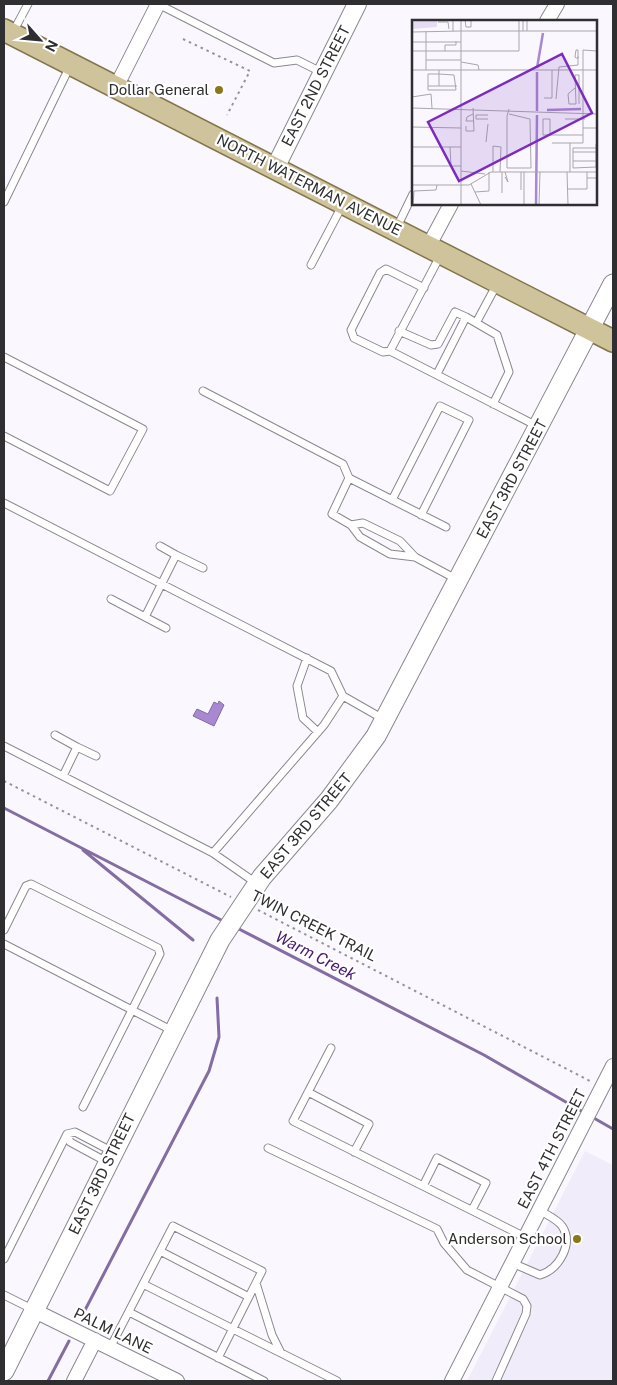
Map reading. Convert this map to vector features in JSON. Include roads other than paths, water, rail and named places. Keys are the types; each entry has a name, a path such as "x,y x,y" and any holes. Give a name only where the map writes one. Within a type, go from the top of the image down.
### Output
{"main road":[{"name":"NORTH WATERMAN AVENUE","path":"8,32 613,341"},
{"name":"EAST 3RD STREET","path":"4,1371 220,940 257,884 354,768 385,720 613,284"}],"street":[{"path":"116,87 158,4"},
{"name":"EAST 2ND STREET","path":"275,168 357,4"},
{"path":"548,20 557,4"},
{"path":"435,250 451,205"},
{"name":"EAST 4TH STREET","path":"452,1381 613,1066"},
{"name":"PALM LANE","path":"35,1311 177,1381"},
{"path":"74,1381 95,1340"}],"lane":[{"path":"8,32 28,4"},
{"path":"158,4 274,63 297,60 322,73"},
{"path":"4,202 71,64"},
{"path":"396,230 412,196"},
{"path":"311,265 343,203"},
{"path":"390,351 399,331 424,288 435,250"},
{"path":"424,288 386,269 380,273 351,330 354,338 383,352 390,351 539,427"},
{"path":"476,323 498,282"},
{"path":"399,331 431,345 438,344 455,312 497,335 508,372 494,404"},
{"path":"437,374 466,317"},
{"path":"4,357 143,429 110,491 4,436"},
{"path":"204,391 342,464 349,478 446,528"},
{"path":"392,500 440,406 469,420 420,515"},
{"path":"349,478 332,514 351,524 360,537 390,554 415,557"},
{"path":"4,503 332,671 343,696 385,720"},
{"path":"351,524 363,523 400,541 415,557 459,580"},
{"path":"160,546 203,568"},
{"path":"145,617 176,555"},
{"path":"110,600 166,628"},
{"path":"307,658 296,686 303,718 318,732"},
{"path":"213,852 318,732 343,696"},
{"path":"55,736 96,756"},
{"path":"4,746 213,852 257,884"},
{"path":"63,776 77,747"},
{"path":"4,930 26,886 31,884 158,948 160,954 83,1107"},
{"path":"4,944 173,1031"},
{"path":"331,1048 293,1121 525,1237"},
{"path":"308,1092 369,1124 354,1152"},
{"path":"4,1259 67,1134 75,1132 111,1157"},
{"path":"67,1134 70,1142 111,1157"},
{"path":"268,1148 437,1229 444,1243 467,1270 523,1299 527,1306 496,1381"},
{"path":"423,1186 437,1158 486,1183 472,1210"},
{"path":"512,1263 540,1275 552,1269 563,1254 566,1239 563,1228 558,1222 539,1210"},
{"path":"110,1348 173,1226 262,1271 218,1358"},
{"path":"160,1252 249,1297"},
{"path":"256,1283 272,1335 281,1353"},
{"path":"143,1284 281,1353 323,1378 337,1381"},
{"path":"4,1295 35,1311"},
{"path":"129,1312 264,1381"}],"waterway":[{"name":"Warm Creek","path":"4,808 225,922"},
{"path":"83,850 193,940"},
{"name":"Warm Creek","path":"237,928 484,1055 585,1113"},
{"path":"83,1314 209,1071 219,1037 217,998"},
{"name":"Warm Creek","path":"592,1117 613,1129"},
{"path":"48,1381 69,1341"}],"place":[{"name":"Dollar General","path":"219,90"},
{"name":"Anderson School","path":"577,1239"}]}
